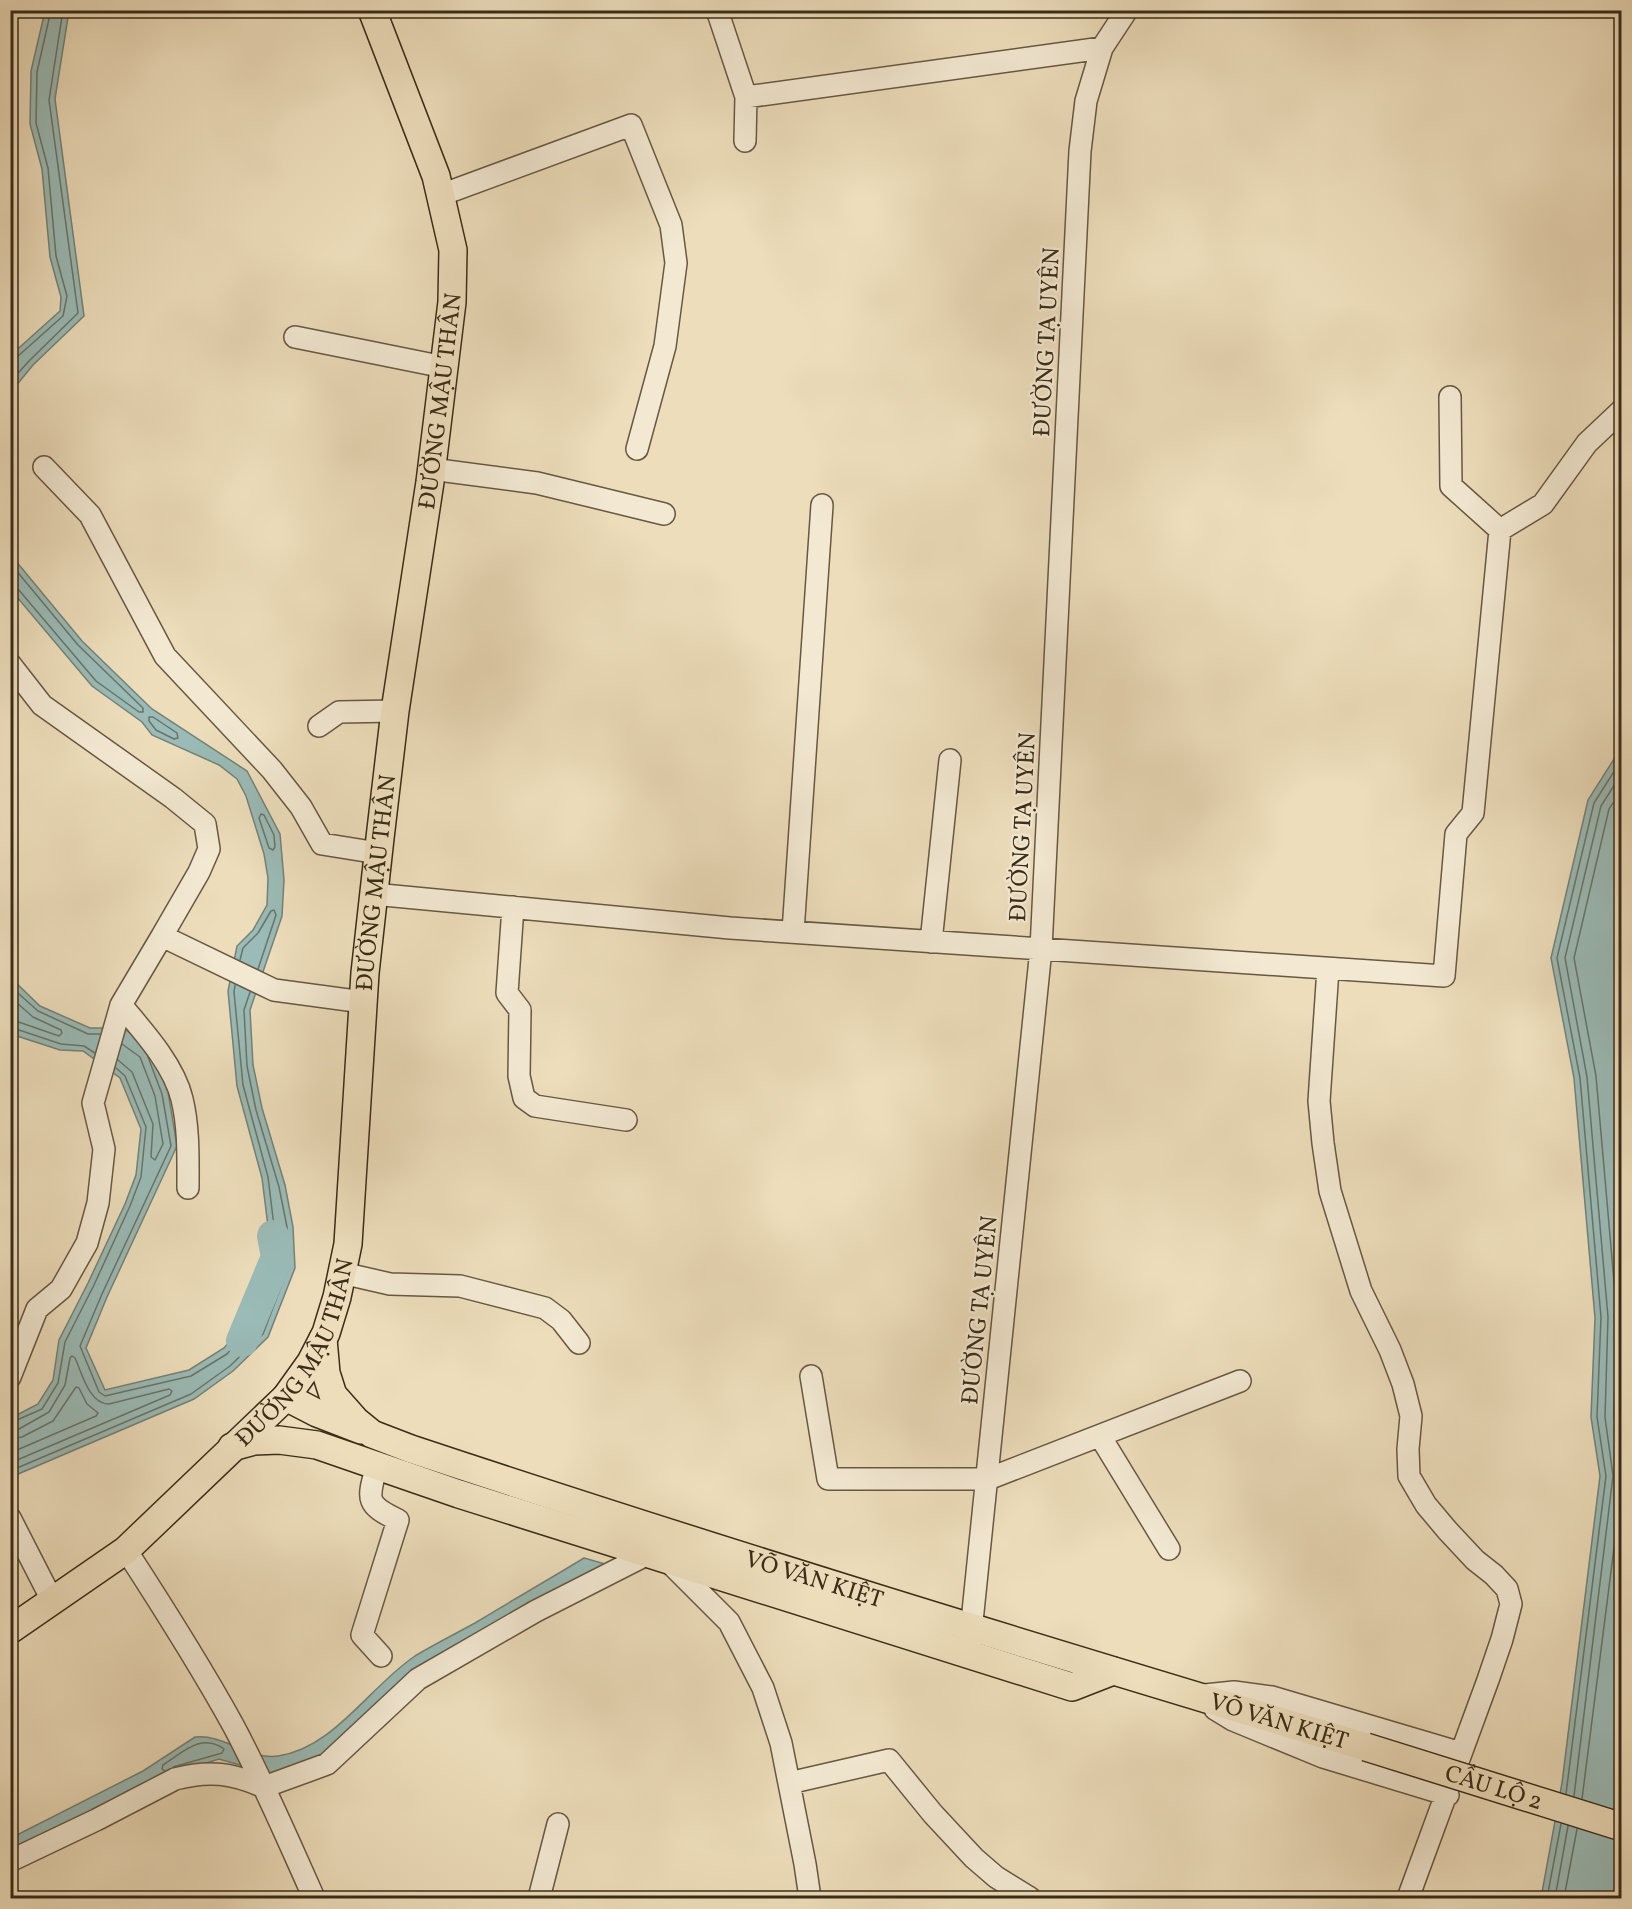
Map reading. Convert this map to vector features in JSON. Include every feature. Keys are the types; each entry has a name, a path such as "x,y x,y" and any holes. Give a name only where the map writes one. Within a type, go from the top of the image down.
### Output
{"main road":[{"name":"ĐƯỜNG MẬU THÂN","path":"10,1629 53,1602 126,1550 231,1447 286,1397 311,1362 323,1338 337,1297 348,1244 363,1002 373,894 395,711 431,469 452,302 453,250 436,176 372,10"},
{"name":"VÕ VĂN KIỆT","path":"323,1338 326,1373 333,1395 356,1421 372,1434 468,1468 972,1627 1366,1747"},
{"path":"286,1397 342,1424 372,1434 370,1463"},
{"path":"286,1397 310,1444"},
{"name":"VÕ VĂN KIỆT","path":"231,1447 254,1441 279,1440 310,1444 459,1494 1072,1687 1113,1671"},
{"name":"CẦU LỘ 2","path":"1366,1747 1622,1827"}],"street":[{"path":"717,10 746,97 745,141"},
{"name":"ĐƯỜNG TẠ UYÊN","path":"969,1654 1041,949 1080,151 1086,101 1102,48 1127,10"},
{"path":"746,97 1102,48"},
{"path":"441,195 631,125 671,225 676,263 665,346 637,449"},
{"path":"295,337 444,367"},
{"path":"1450,397 1451,486 1500,530"},
{"path":"1500,530 1543,504 1587,443 1622,410"},
{"path":"44,467 90,514 165,656 272,770 301,807 321,844 378,853"},
{"path":"431,469 537,483 664,514"},
{"path":"793,932 822,505"},
{"path":"373,894 730,928 1444,976 1456,834 1473,813 1500,530"},
{"path":"10,664 42,705 173,798 205,824 209,849 199,872 121,1005 93,1103 104,1149 98,1203 87,1243 60,1289 37,1309 10,1377"},
{"path":"319,726 339,712 395,711"},
{"path":"931,942 950,760"},
{"path":"513,907 507,993 519,1010 519,1076 524,1098 536,1106 626,1120"},
{"path":"162,936 274,990 363,1002"},
{"path":"1328,969 1319,1101 1330,1191 1361,1291 1390,1350 1403,1384 1411,1416 1407,1449 1409,1476 1426,1505 1475,1560 1507,1589 1511,1605 1502,1639 1448,1795 1408,1899"},
{"path":"121,1005 162,1055 182,1097 188,1133 188,1188"},
{"path":"342,1273 390,1284 460,1286 544,1308 561,1320 579,1343"},
{"path":"811,1376 828,1479 988,1479 1240,1382"},
{"path":"1100,1436 1169,1549"},
{"path":"370,1463 372,1503 382,1512 398,1520 362,1635 381,1656"},
{"path":"10,1518 53,1602"},
{"path":"126,1550 192,1653 233,1726 262,1782 314,1899"},
{"path":"10,1862 175,1779 189,1775 214,1773 240,1776 262,1782 327,1764 418,1679 536,1611 657,1555 729,1622 763,1688 781,1743 810,1899"},
{"path":"1195,1696 1234,1692 1272,1697 1461,1753"},
{"path":"1195,1696 1233,1720 1323,1757 1448,1795"},
{"path":"789,1782 889,1761 933,1814 974,1858 996,1877 1030,1899"},
{"path":"539,1899 558,1824"}],"water":[{"path":"45,11 69,11 55,99 84,316 33,365 11,392 11,355 60,311 61,297 50,257 42,169 30,124 31,71"},
{"path":"10,513 15,560 82,641 152,709 247,771 280,834 284,880 282,916 250,1010 253,1065 262,1108 285,1185 293,1227 295,1268 268,1337 233,1371 194,1399 11,1477 11,1418 38,1404 53,1380 59,1340 125,1204 136,1175 141,1129 120,1078 83,1051 60,1050 14,1035 11,1030 11,978 40,1006 90,1028 123,1028 151,1048 168,1092 177,1146 107,1297 86,1348 105,1390 189,1370 224,1348 241,1328 268,1288 271,1251 262,1178 237,1086 228,991 237,946 253,930 267,905 268,878 264,854 246,796 237,779 219,765 152,735 142,722 92,686 11,590"},
{"path":"1621,748 1621,1898 1541,1898 1562,1783 1600,1476 1591,1417 1595,1318 1574,1078 1551,958 1588,800"},
{"path":"584,1558 612,1566 513,1617 325,1757 274,1775 219,1759 177,1772 11,1856 11,1838 143,1771 195,1737 216,1739 246,1751 267,1756 298,1751 334,1729 382,1683 415,1656"}],"waterway":[{"path":"242,1341 277,1257 273,1236"}]}
